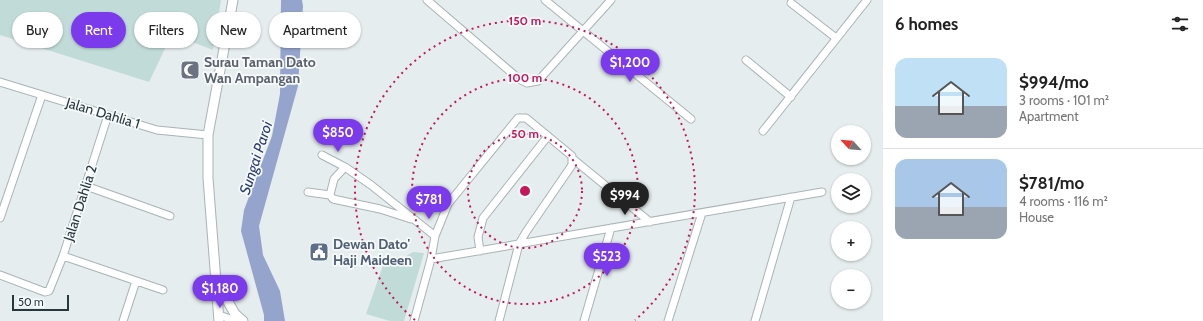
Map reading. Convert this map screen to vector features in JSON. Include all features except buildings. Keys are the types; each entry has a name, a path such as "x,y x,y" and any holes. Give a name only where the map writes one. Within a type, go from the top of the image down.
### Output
{"street":[{"path":"233,0 208,135 208,178 219,318 236,321"},
{"path":"426,0 519,78 527,83 538,81 611,0"},
{"path":"545,0 582,32 691,119"},
{"path":"763,131 867,0"},
{"path":"791,3 836,38"},
{"path":"746,60 791,97"},
{"name":"Jalan Dahlia 1","path":"0,82 157,130 208,135"},
{"path":"0,218 42,95"},
{"name":"Jalan Dahlia 2","path":"0,275 45,292 49,291 63,256 108,116"},
{"path":"414,321 431,259 435,236 448,204 518,118 526,118 572,156 573,159 650,222"},
{"path":"480,251 478,237 483,218 548,136"},
{"path":"322,155 345,167 371,185 411,219 435,236"},
{"path":"499,321 520,244 526,232 572,165 573,159"},
{"path":"330,195 334,179 345,167"},
{"path":"86,186 170,216"},
{"path":"308,192 330,195 335,200 380,209 411,219"},
{"path":"431,259 822,192"},
{"path":"755,321 791,197"},
{"path":"668,321 702,213"},
{"path":"584,321 611,228"},
{"path":"63,256 163,290"},
{"path":"123,321 136,281"},
{"path":"217,281 235,314 243,321"}],"green space":[{"path":"0,0 221,0 219,12 206,12 206,47 198,44 198,12 134,12 134,48 165,48 149,82 41,48 63,48 63,12 12,12 12,39 0,35"},
{"path":"413,252 424,253 404,321 390,321 366,314 386,257 403,258"}],"water":[{"path":"281,0 302,0 303,12 281,12"},
{"path":"280,48 300,48 298,86 259,226 263,255 280,291 285,321 264,321 264,315 241,231 244,210 272,136 280,94"}],"place":[{"name":"Surau Taman Dato Wan Ampangan","path":"190,70"},
{"name":"Dewan Dato' Haji Maideen","path":"319,252"}],"water label":[{"name":"Sungai Paroi","path":"256,158"}]}
